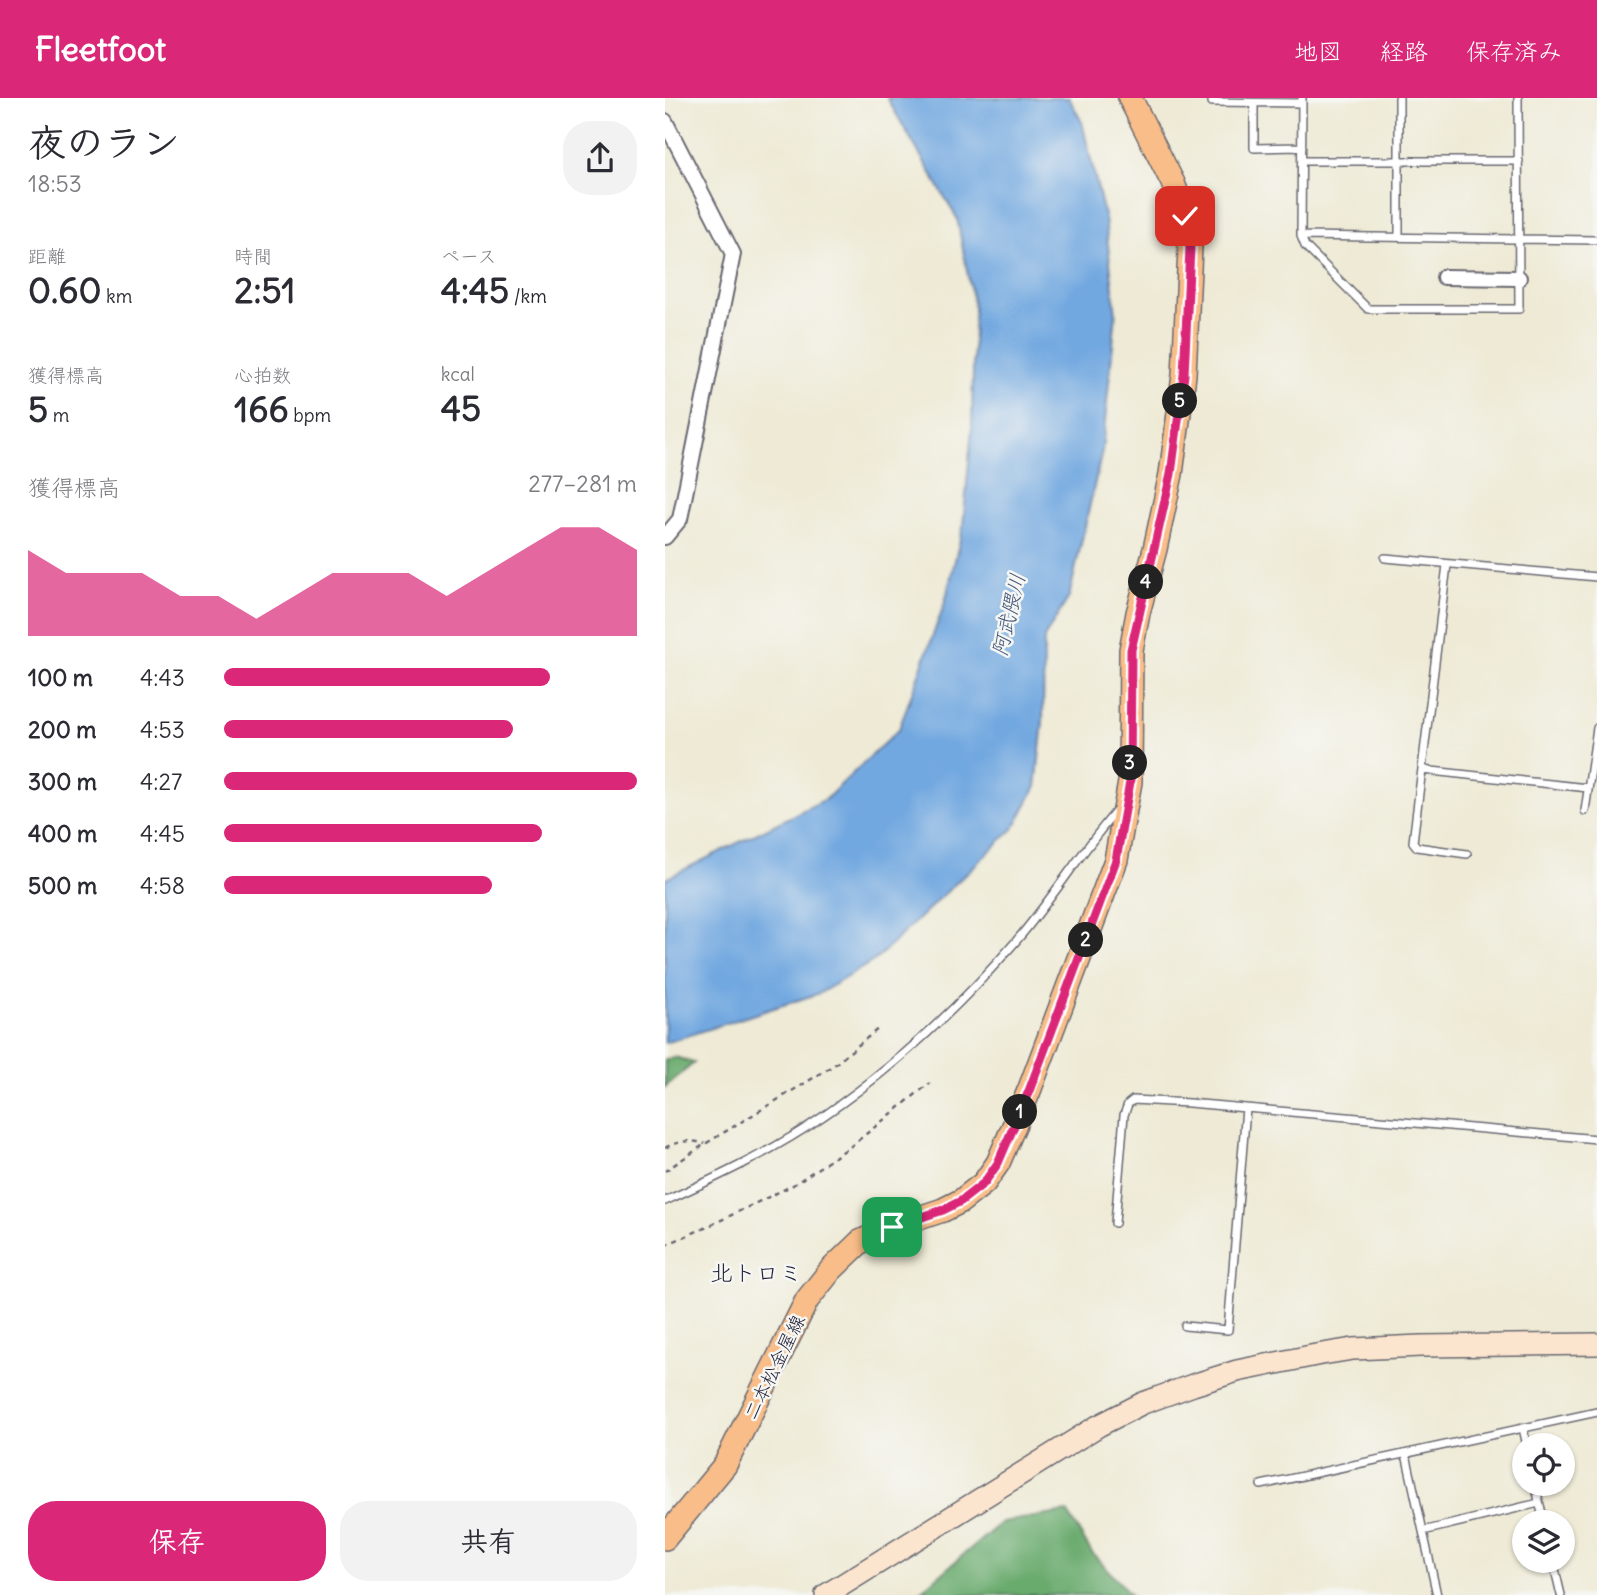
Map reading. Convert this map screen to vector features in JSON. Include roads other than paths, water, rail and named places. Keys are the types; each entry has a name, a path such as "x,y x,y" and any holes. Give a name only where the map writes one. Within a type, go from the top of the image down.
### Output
{"main road":[{"name":"二本松金屋線","path":"665,1538 725,1465 807,1300 831,1270 860,1242 961,1201 984,1183 998,1163 1029,1091 1116,860 1130,782 1131,650 1171,474 1184,375 1190,248 1185,216 1173,183 1131,98"}],"street":[{"path":"665,121 733,254 680,519 665,537"},
{"path":"1444,277 1519,278"},
{"path":"826,1595 1098,1426 1143,1403 1193,1385 1237,1371 1353,1349 1597,1344"}],"lane":[{"path":"1399,98 1399,237"},
{"path":"1212,102 1302,101 1301,236 1305,246 1368,309 1518,309 1518,98"},
{"path":"1254,103 1254,148 1302,147"},
{"path":"1302,161 1519,161"},
{"path":"1301,236 1597,240"},
{"path":"1385,558 1597,578"},
{"path":"1447,565 1413,842 1417,847 1467,854"},
{"path":"1585,811 1597,728"},
{"path":"1422,770 1588,788"},
{"path":"665,1201 776,1146 824,1116 915,1044 975,986 1019,938 1117,810 1126,804"},
{"path":"1115,1223 1123,1115 1133,1100 1597,1139"},
{"path":"1185,1326 1228,1330 1246,1108"},
{"path":"1261,1485 1597,1412"},
{"path":"1523,1428 1524,1433"},
{"path":"1406,1454 1437,1595"},
{"path":"1538,1496 1541,1510"},
{"path":"1423,1531 1539,1503"},
{"path":"1556,1573 1561,1595"}],"water":[{"name":"阿武隈川","path":"887,98 1069,98 1082,122 1105,219 1116,314 1102,451 1069,597 1044,638 1043,722 1036,787 1014,828 875,960 820,993 665,1043 665,879 826,799 899,729 945,602 963,527 972,427 974,308 957,218"}],"district":[{"name":"北トロミ","path":"756,1273"}]}
